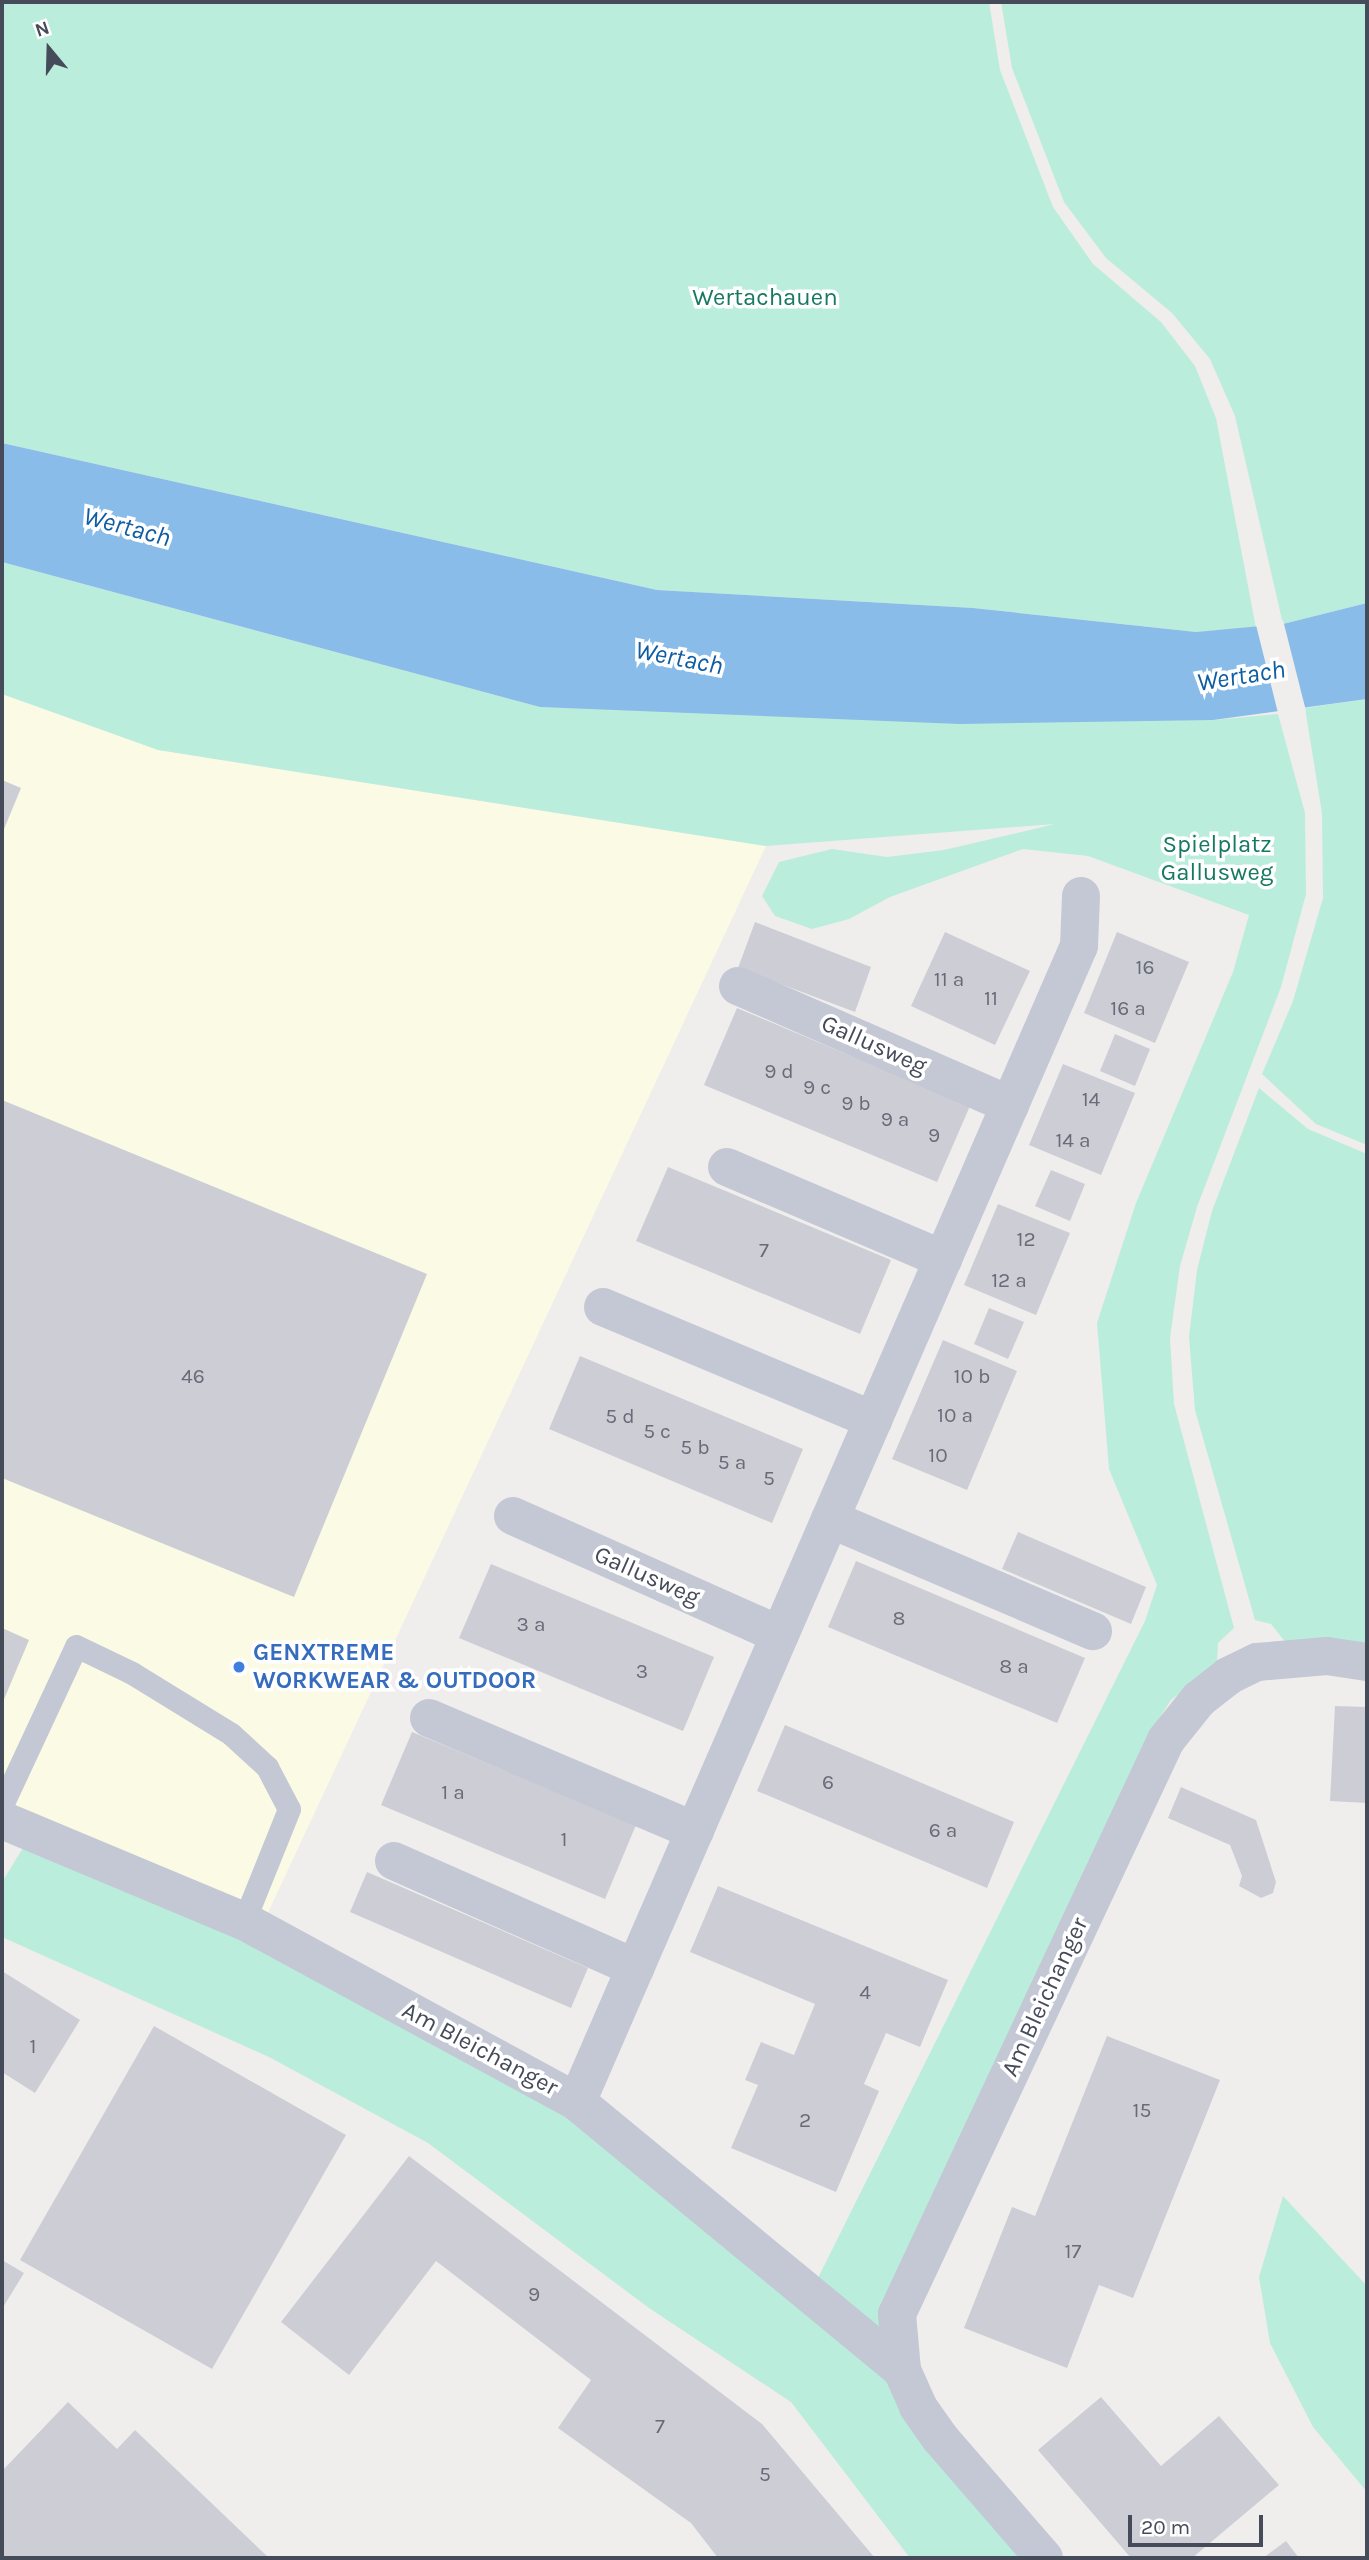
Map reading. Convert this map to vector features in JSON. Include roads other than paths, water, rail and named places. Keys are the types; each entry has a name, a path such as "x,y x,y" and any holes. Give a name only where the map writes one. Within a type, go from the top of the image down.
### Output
{"street":[{"path":"577,2102 1079,946 1081,896"},
{"name":"Gallusweg","path":"738,986 1010,1105"},
{"path":"727,1167 943,1259"},
{"path":"603,1307 873,1420"},
{"name":"Gallusweg","path":"513,1516 780,1635"},
{"path":"830,1519 1093,1631"},
{"name":"Am Bleichanger","path":"902,2370 897,2314 1166,1740 1199,1699 1228,1676 1257,1662 1327,1656 1367,1662"},
{"path":"429,1718 695,1831"},
{"name":"Am Bleichanger","path":"6,1826 244,1921 577,2102 902,2370 940,2438 1044,2558"},
{"path":"394,1861 635,1968"}],"lane":[{"path":"6,1826 76,1646 132,1673 231,1734 267,1767 289,1809 244,1921"}],"water":[{"name":"Wertach","path":"2,443 657,590 973,608 1196,632 1283,624 1367,603 1367,699 1213,720 960,724 540,707 2,562"}],"place":[{"name":"GENXTREME WORKWEAR & OUTDOOR","path":"239,1667"}],"park label":[{"name":"Wertachauen","path":"765,298"},
{"name":"Spielplatz Gallusweg","path":"1217,859"}]}
